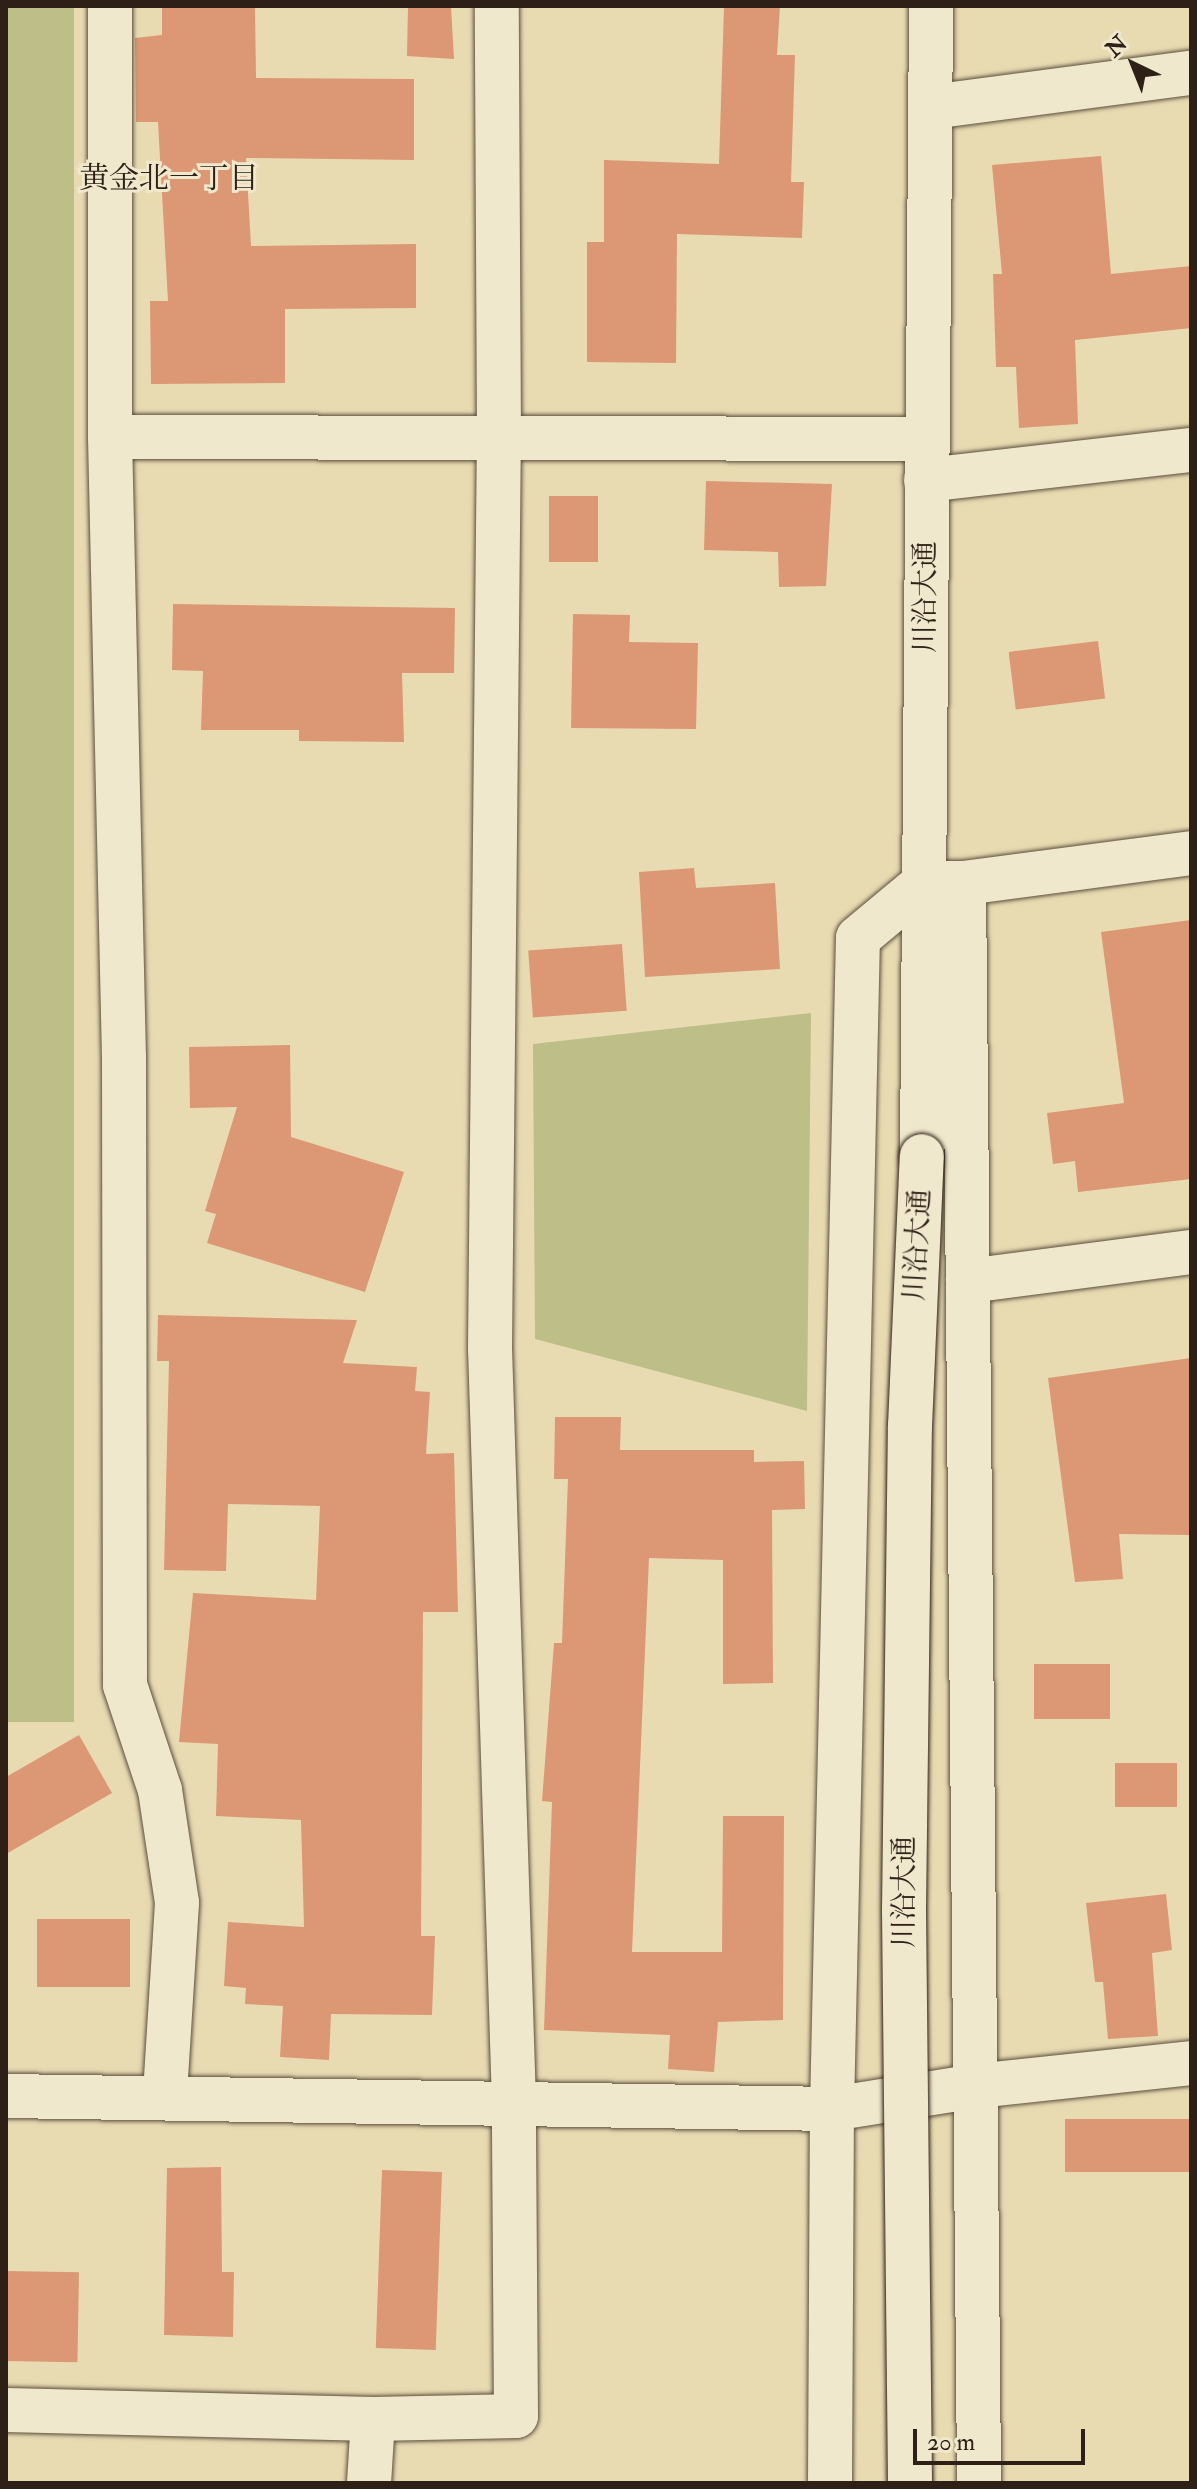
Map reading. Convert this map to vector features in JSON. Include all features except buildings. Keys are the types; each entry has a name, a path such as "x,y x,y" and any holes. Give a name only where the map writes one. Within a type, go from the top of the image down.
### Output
{"street":[{"path":"110,6 110,437 124,1057 125,1685 160,1790 177,1903 165,2096"},
{"path":"6,2410 373,2419 516,2416 514,2103 490,1348 499,435 497,6"},
{"name":"川沿大通","path":"910,2483 904,1910 910,1426 922,1156 944,883 926,459 931,6"},
{"path":"931,107 1191,73"},
{"path":"110,437 499,435 926,459 1191,450"},
{"path":"830,2483 832,2109 858,938 944,883 1191,853"},
{"path":"944,883 968,1281 979,2483"},
{"path":"968,1281 1191,1252"},
{"path":"6,2096 165,2096 832,2109 976,2086 1191,2063"},
{"path":"369,2483 373,2419"}],"green space":[{"path":"6,6 74,6 74,1722 6,1722"},
{"path":"811,1013 807,1411 535,1339 533,1044"}],"district":[{"name":"黄金北一丁目","path":"169,179"}]}
